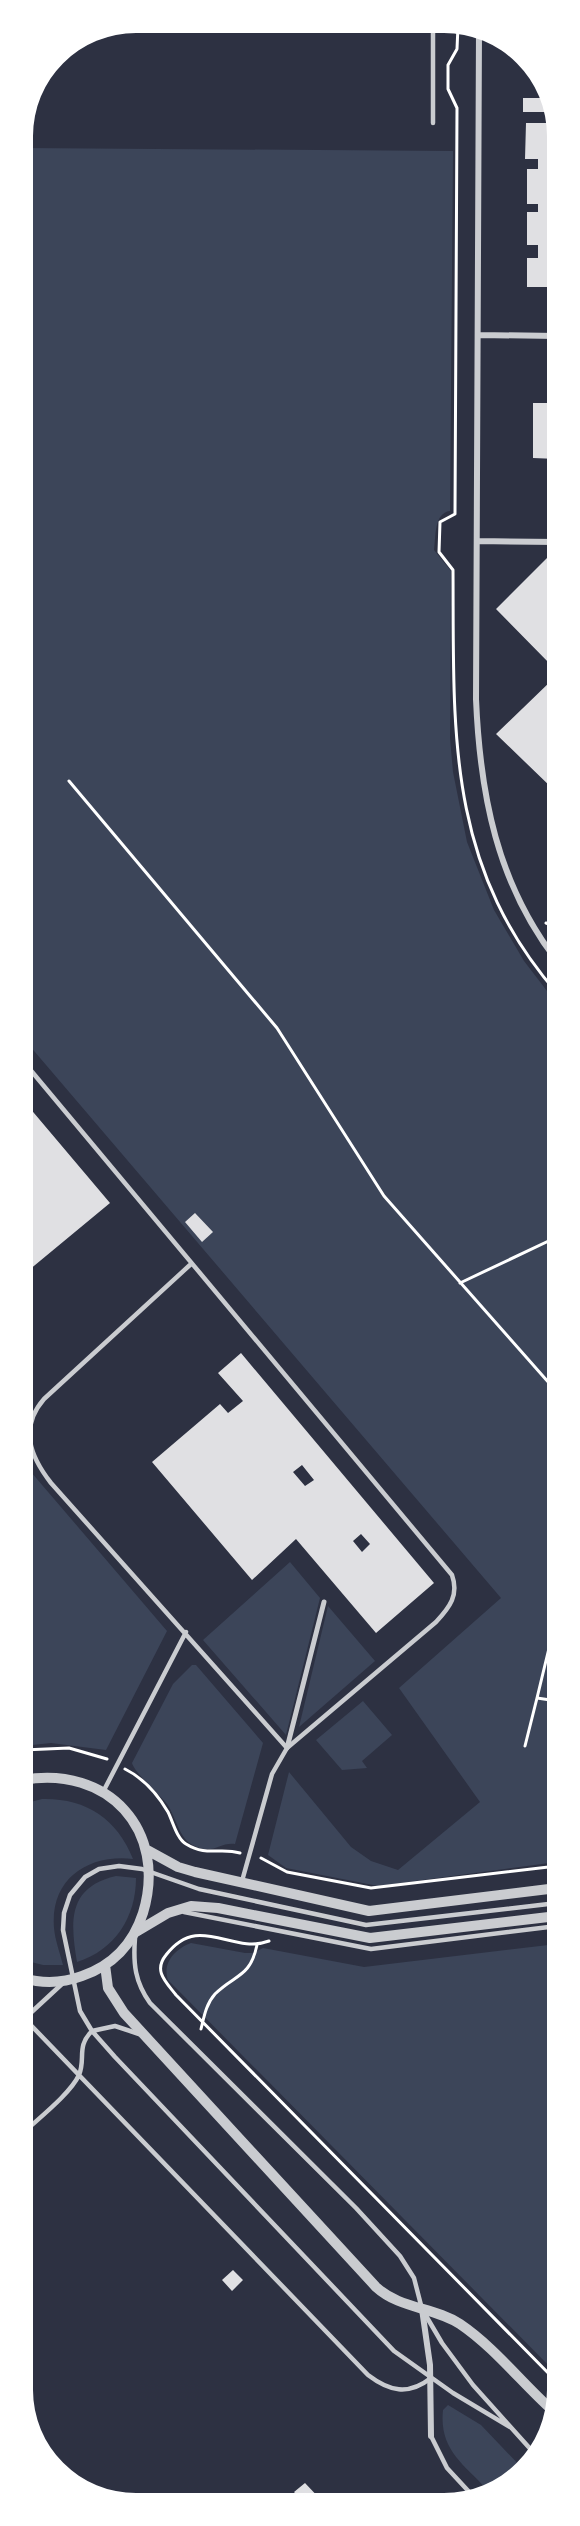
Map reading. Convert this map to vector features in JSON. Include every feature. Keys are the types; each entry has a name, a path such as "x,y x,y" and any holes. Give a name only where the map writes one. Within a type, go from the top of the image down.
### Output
{"street":[{"path":"479,39 476,699 487,809 501,860 512,888 547,947"},
{"path":"479,334 547,336"},
{"path":"478,541 547,542"},
{"path":"287,1748 324,1602"},
{"path":"33,1779 69,1779 103,1792 134,1821 147,1850 151,1871 148,1895 136,1934"},
{"path":"147,1850 178,1867 241,1884 369,1911 547,1889"},
{"path":"33,1980 70,1980 105,1965 122,1952 136,1934 175,1910 191,1906 208,1907 370,1938 479,1931 524,1925 547,1919"},
{"path":"105,1965 108,1988 124,2013 376,2287 396,2301 453,2320 471,2332 546,2404"},
{"path":"422,2309 431,2378 430,2436"}],"lane":[{"path":"433,33 433,123"},
{"path":"33,1073 191,1264 444,1562 455,1583 456,1590 450,1605 436,1622 287,1748 272,1774 241,1884"},
{"path":"33,1415 44,1399 191,1264"},
{"path":"33,1451 35,1460 51,1483 287,1748"},
{"path":"103,1792 186,1632"},
{"path":"510,2427 431,2378 387,2344 92,2031 80,2011 70,1980 63,1924 65,1908 73,1890 91,1873 110,1867 151,1871 171,1881 199,1889 366,1925 547,1904"},
{"path":"524,1925 547,1926"},
{"path":"136,1934 135,1971 140,1987 150,2003 388,2241 412,2273 422,2309 451,2356 529,2447"},
{"path":"33,2011 70,1980"},
{"path":"33,2123 69,2088 79,2074 82,2045 92,2031 115,2026 144,2035"},
{"path":"33,2027 368,2375 385,2386 399,2391 412,2390 431,2378"},
{"path":"430,2436 447,2468 467,2490"}],"path":[{"path":"69,781 273,1022 378,1187 547,1381"},
{"path":"460,1283 547,1242"},
{"path":"525,1746 547,1656"},
{"path":"537,1698 547,1700"},
{"path":"33,1750 69,1748 106,1758"},
{"path":"124,1768 147,1785 161,1802 184,1843 208,1853 227,1848 238,1852"},
{"path":"260,1858 286,1872 371,1888 547,1867"},
{"path":"201,2030 203,2022 208,2005 216,1993 245,1973 254,1962 257,1945 203,1935 186,1936 173,1946 161,1961 162,1979 203,2022 547,2372"}],"shaded area":[{"path":"33,148 453,151 450,511 441,516 438,521 434,550 451,571 450,738 453,772 467,842 494,910 524,961 547,991 547,1863 378,1886 286,1868 268,1855 289,1772 351,1847 371,1861 398,1870 480,1802 399,1688 501,1598 33,1050"},
{"path":"33,1474 167,1631 106,1750 51,1743 33,1745"},
{"path":"290,1562 320,1598 286,1735 203,1640"},
{"path":"328,1606 375,1661 299,1727"},
{"path":"192,1665 196,1665 263,1743 235,1844 210,1849 199,1848 187,1841 167,1804 132,1763 173,1684"},
{"path":"363,1701 392,1735 362,1761 367,1768 342,1770 316,1740"},
{"path":"42,1799 72,1802 98,1813 118,1832 133,1859 101,1861 75,1873 65,1883 54,1911 56,1942 63,1965 33,1962 33,1801"},
{"path":"116,1876 136,1878 132,1906 127,1919 121,1930 102,1949 77,1962 73,1933 76,1908 81,1897 89,1888 100,1881"},
{"path":"191,1943 245,1953 253,1953 263,1948 364,1967 547,1945 547,2364 168,1980 168,1962 180,1949"},
{"path":"448,2405 481,2425 517,2462 507,2472 483,2485 454,2454 449,2445 445,2435 443,2410"}],"building":[{"path":"523,98 539,98 544,112 523,112"},
{"path":"526,123 546,123 547,287 527,287 527,258 538,258 538,245 527,245 527,212 538,212 538,204 527,204 527,169 538,169 538,159 525,159"},
{"path":"533,403 547,403 547,459 533,458"},
{"path":"547,558 547,661 496,609"},
{"path":"547,685 547,783 496,734"},
{"path":"33,1112 110,1203 33,1267"},
{"path":"195,1213 213,1232 202,1242 185,1222"},
{"path":"241,1353 434,1583 376,1633 296,1539 252,1580 152,1462 220,1404 228,1413 243,1401 218,1373","holes":["302,1465 314,1480 305,1486 293,1472","361,1534 370,1544 362,1552 353,1541"]},
{"path":"233,2270 243,2280 232,2291 222,2280"},
{"path":"305,2483 314,2493 295,2493"}]}
